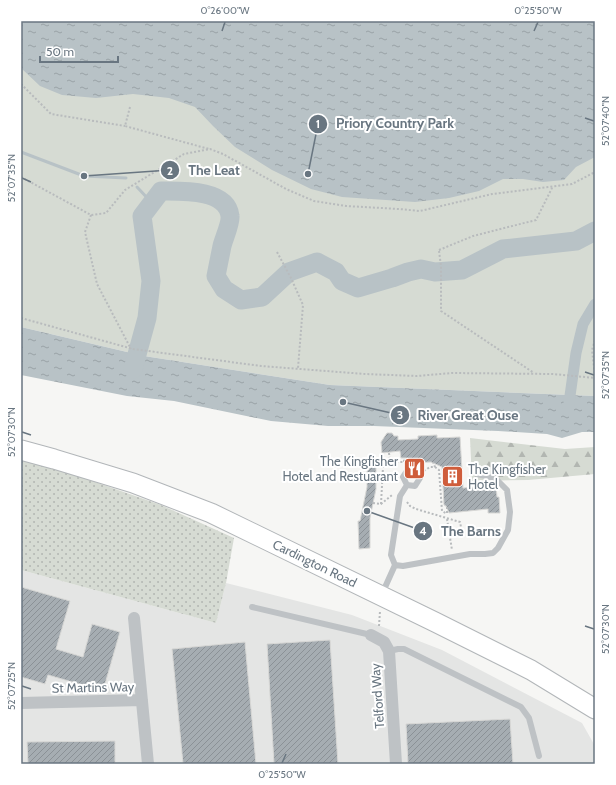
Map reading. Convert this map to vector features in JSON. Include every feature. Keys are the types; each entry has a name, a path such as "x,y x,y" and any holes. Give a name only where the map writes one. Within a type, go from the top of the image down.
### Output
{"main road":[{"name":"Cardington Road","path":"21,450 133,483 211,513 531,670 595,709"}],"street":[{"name":"St Martins Way","path":"134,618 148,764"},
{"name":"Telford Way","path":"374,636 384,642 389,651 396,764"},
{"name":"St Martins Way","path":"21,703 142,700"}],"lane":[{"path":"381,596 395,564 391,555 400,496 405,488 403,477 407,471 416,471 420,478 416,486 405,488"},
{"path":"395,564 402,566 470,554 492,553 498,548 508,530 510,512 508,490 495,478 477,474"},
{"path":"252,607 374,636"},
{"path":"389,651 398,648 404,649 521,707 529,718 539,756"}],"path":[{"path":"21,84 52,114 125,126 223,154 286,189 314,201 346,206 420,210 492,194 572,184 595,172"},
{"path":"125,126 130,107"},
{"path":"21,177 91,215 106,213 125,190 184,154 210,150"},
{"path":"535,374 441,311 441,266 439,250 473,236 536,220 553,186"},
{"path":"91,215 86,232 97,284 132,349"},
{"path":"276,252 291,278 303,305 298,368"},
{"path":"21,318 144,352 261,366 365,374 418,376 452,373 553,374 595,377 592,350 595,340"},
{"path":"389,452 390,462"},
{"path":"381,504 383,467 390,462 404,462 404,458"},
{"path":"433,462 435,467 439,470 442,511 447,514"},
{"path":"418,475 430,468 435,467"},
{"path":"373,503 381,504 398,490 405,488 406,500 410,506 460,522 461,527"},
{"path":"447,507 447,518 453,558"},
{"path":"374,636 381,596"}],"shaded area":[{"path":"21,570 216,623 226,583 352,615 442,650 582,723 595,746 595,764 21,764"}],"green space":[{"path":"21,21 595,21 595,396 330,385 144,356 21,327"},
{"path":"470,438 565,449 595,447 595,474 528,480 472,481"},
{"path":"21,460 55,468 161,505 234,538 226,583 216,623 21,570"}],"water":[{"path":"21,21 595,21 595,157 576,167 564,180 543,182 523,179 503,179 479,191 449,198 415,202 342,197 311,189 272,170 235,147 195,107 169,98 133,94 96,98 62,95 40,86 21,68"},
{"path":"21,327 144,356 330,385 595,396 595,432 582,432 562,438 547,434 498,431 374,426 328,426 271,421 174,401 127,396 21,375"}],"building":[{"name":"The Kingfisher Hotel","path":"387,433 392,433 394,436 398,436 398,440 418,439 418,436 437,435 437,438 460,437 463,488 496,486 497,497 499,497 500,513 488,513 488,509 449,513 444,505 442,467 431,462 408,463 408,458 401,458 400,451 382,453 381,442"},
{"path":"367,465 376,465 376,489 370,518 370,548 359,549 358,521 360,521 367,487"},
{"path":"21,587 70,601 56,649 83,657 92,624 120,632 103,691 48,675 45,684 21,677"},
{"path":"330,640 338,764 274,764 267,644"},
{"path":"245,642 256,764 183,764 172,649"},
{"path":"510,719 513,764 408,764 406,724"},
{"path":"115,741 115,764 28,764 27,742"}],"waterway":[{"path":"21,152 84,176 126,178"},
{"path":"137,187 152,203"},
{"path":"133,369 147,318 151,281 142,216 161,191 202,193 221,201 227,207 230,219 222,246 216,276 224,289 241,300 262,297 289,272 317,262 336,272 342,281 358,288 421,269 435,272 462,270 503,249 576,241 595,231"},
{"path":"568,410 576,353 583,324 595,304"}],"place":[{"name":"Priory Country Park","path":"308,174"},
{"name":"The Leat","path":"84,176"},
{"name":"River Great Ouse","path":"343,402"},
{"name":"The Kingfisher Hotel and Restuarant","path":"414,468"},
{"name":"The Kingfisher Hotel","path":"452,476"},
{"name":"The Barns","path":"367,511"}]}
